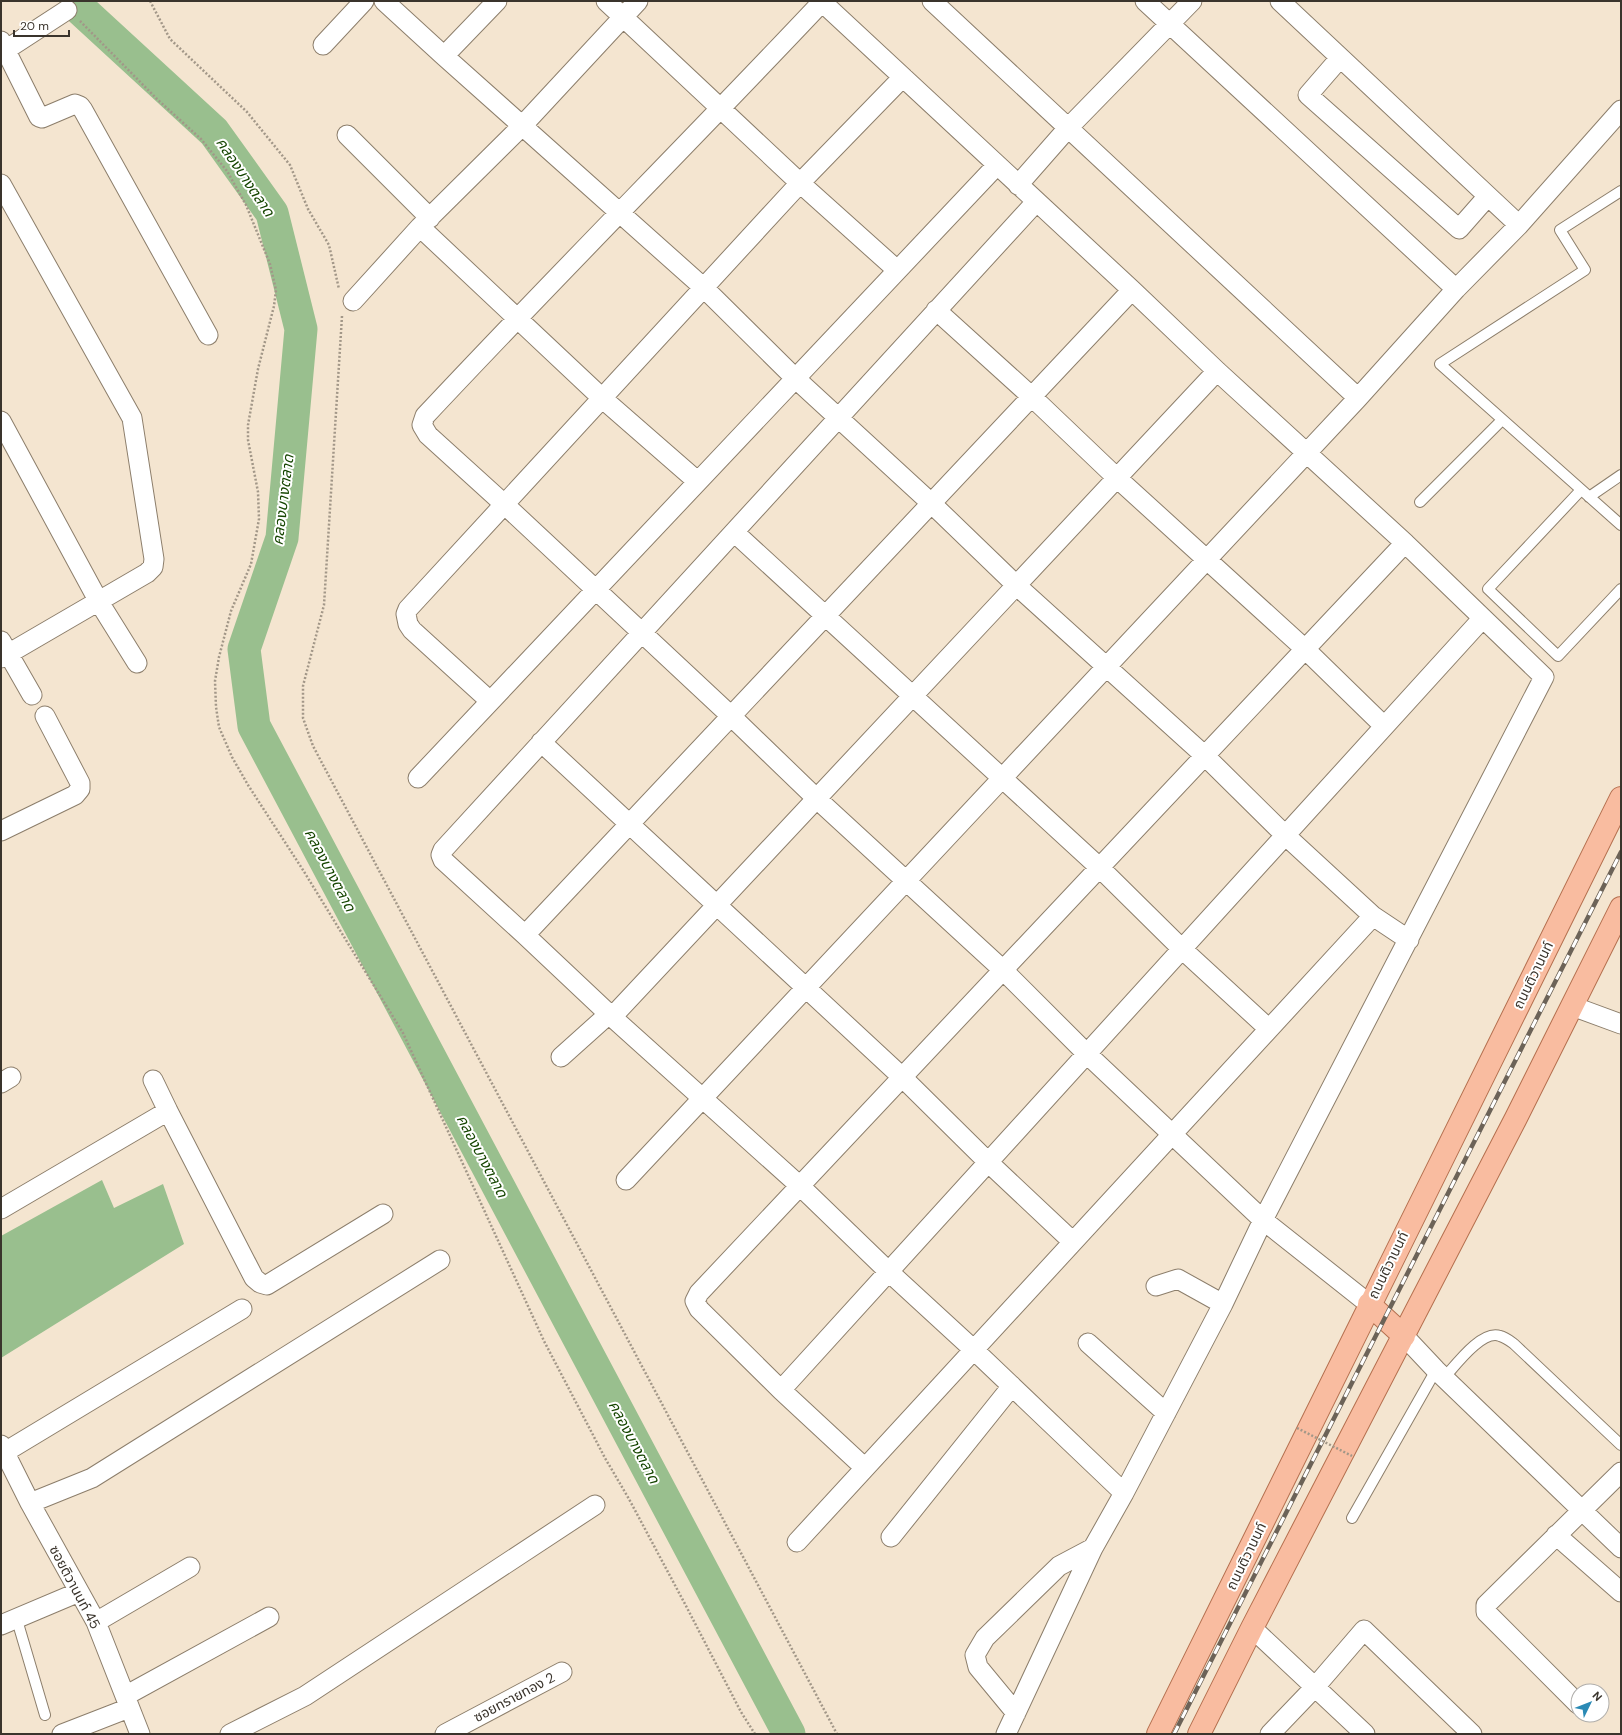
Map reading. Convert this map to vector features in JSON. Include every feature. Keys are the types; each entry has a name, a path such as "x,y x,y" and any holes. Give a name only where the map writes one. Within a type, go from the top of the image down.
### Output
{"main road":[{"name":"ถนนติวานนท์","path":"1158,1734 1369,1304 1621,798"},
{"path":"1199,1734 1252,1628 1404,1336 1621,908"},
{"path":"1369,1304 1404,1336"}],"street":[{"path":"323,45 364,1"},
{"path":"384,1 704,288 794,378 931,503 1016,585 1204,756 1285,835 1373,916 1409,940"},
{"path":"444,56 497,1"},
{"path":"606,1 800,183 897,270"},
{"path":"353,301 425,223 522,126 638,1"},
{"path":"932,1 1358,398"},
{"path":"1145,1 1456,290"},
{"path":"1018,185 1068,128 1192,1"},
{"path":"1280,1 1519,225"},
{"path":"1006,1734 1093,1548 1124,1493 1223,1304 1263,1220 1544,677 1482,619 1405,543 1217,371 822,2 721,109 516,318 425,416 422,425 428,435 731,716 906,882 1003,970 1087,1054 1263,1220 1369,1304"},
{"path":"67,10 3,48 40,117 42,118 75,104 80,106 83,110 208,335"},
{"path":"1340,58 1308,95 1459,229 1488,196"},
{"path":"490,701 412,630 408,624 406,614 504,504 800,183 903,77"},
{"path":"626,1180 1358,398 1456,290 1519,225 1621,110"},
{"path":"347,135 425,223 516,318 602,399 696,481"},
{"path":"418,778 596,590 696,481 997,165"},
{"path":"1,184 132,418 154,559 153,567 146,573 99,602 3,651 32,695"},
{"path":"1036,202 541,742 443,850 441,855 442,860 800,1186 1124,1493"},
{"path":"525,935 1132,290"},
{"path":"936,310 1032,396 1117,478 1305,649 1384,726"},
{"path":"561,1057 611,1015 716,906 1217,371"},
{"path":"1,421 99,602 137,663"},
{"path":"734,532 826,615 1099,868 1269,1029"},
{"path":"865,1468 781,1390 699,1309 695,1300 699,1293 1405,543"},
{"path":"781,1390 1482,619"},
{"path":"1,831 75,795 80,789 80,783 45,716"},
{"path":"541,742 902,1077 988,1162 1073,1242"},
{"path":"797,1542 1373,916"},
{"path":"1572,1006 1621,1024"},
{"path":"153,1080 254,1278 260,1283 267,1285 383,1214"},
{"path":"1,1209 168,1111"},
{"path":"30,1503 92,1478 440,1260"},
{"path":"1156,1286 1178,1279 1223,1304"},
{"path":"3,1448 242,1310"},
{"path":"1404,1336 1440,1374 1621,1548"},
{"path":"1088,1343 1166,1413"},
{"path":"891,1537 1012,1386"},
{"name":"ซอยติวานนท์ 45","path":"3,1448 30,1503 96,1622 140,1734"},
{"path":"1570,1696 1486,1612 1486,1605 1621,1472"},
{"path":"230,1734 305,1696 595,1505"},
{"path":"1556,1535 1621,1592"},
{"path":"1016,1713 978,1668 975,1655 986,1638 1059,1566 1093,1548"},
{"path":"96,1622 190,1567"},
{"path":"9,1622 79,1592"},
{"path":"62,1734 127,1702 268,1617"},
{"path":"1252,1628 1365,1734"},
{"path":"1270,1734 1315,1687 1364,1630 1472,1734"},
{"name":"ซอยทรายทอง 2","path":"445,1734 562,1672"}],"lane":[{"path":"1621,191 1560,230 1585,270 1440,364 1621,525"},
{"path":"1420,502 1502,420"},
{"path":"1589,497 1621,475"},
{"path":"1581,490 1488,589 1558,656 1621,589"},
{"path":"1352,1518 1440,1374 1477,1342 1490,1335 1500,1335 1514,1344 1621,1445"},
{"path":"9,1622 45,1715"}],"path":[{"path":"67,10 98,38 157,99 201,140 227,170 246,205 270,264 276,290 274,306 258,369 248,425 249,446 258,492 259,519 250,564 231,611 215,681 216,707 219,727 232,757 248,786 302,870 403,1034 544,1341 605,1458 629,1498 686,1604 741,1712 755,1734"},
{"path":"1297,1428 1352,1456"}],"shaded area":[{"path":"102,1180 114,1208 163,1184 184,1244 1,1358 1,1236"}],"waterway":[{"name":"คลองบางตลาด","path":"76,1 76,5 214,132 272,213 301,329 282,538 244,649 254,726 789,1734"}],"railway":[{"path":"1174,1734 1621,852"}]}
